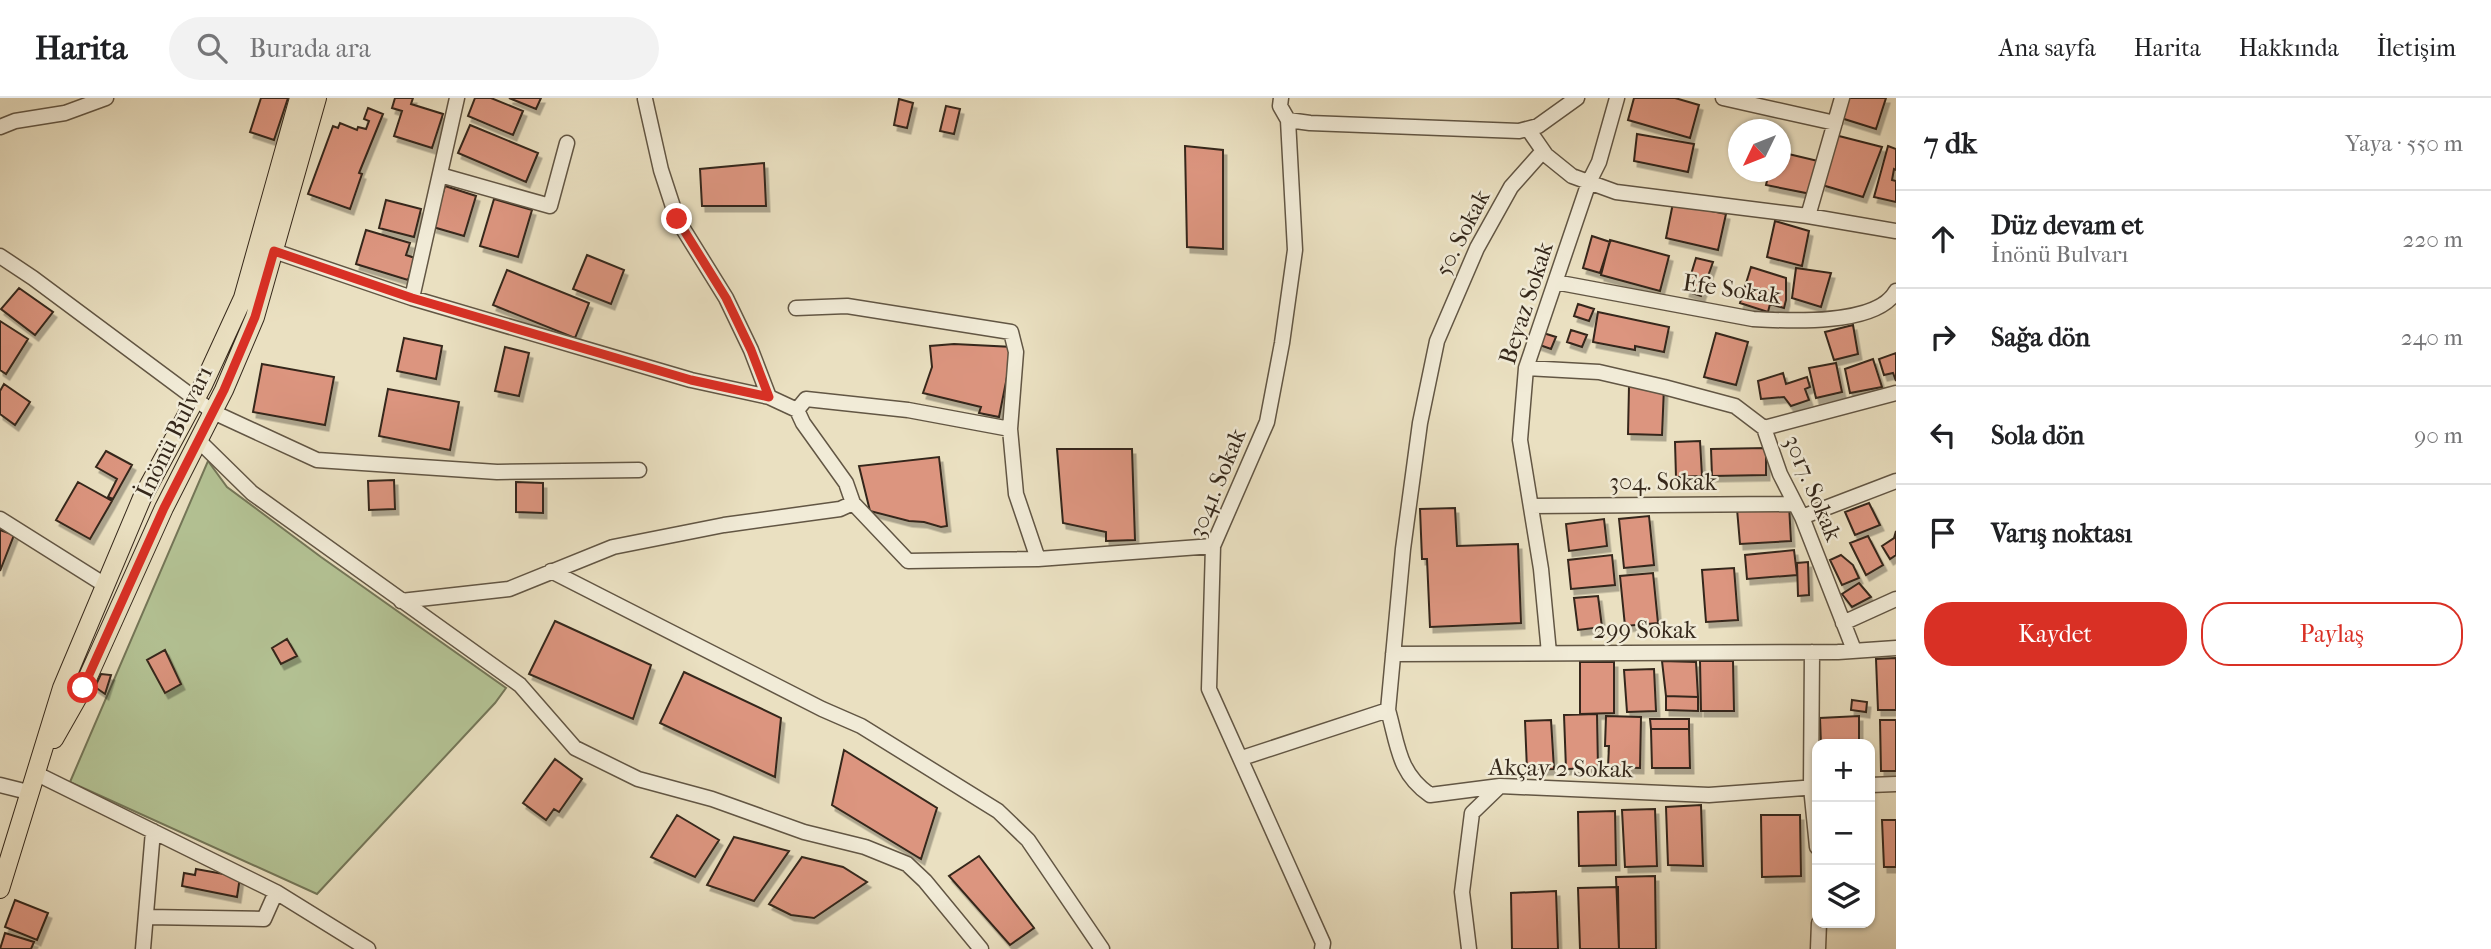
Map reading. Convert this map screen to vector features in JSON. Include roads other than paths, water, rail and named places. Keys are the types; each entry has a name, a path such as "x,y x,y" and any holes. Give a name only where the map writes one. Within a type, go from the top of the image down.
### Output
{"main road":[{"name":"İnönü Bulvarı","path":"0,888 62,688 142,498 195,400 243,298 299,98"},
{"name":"İnönü Bulvarı","path":"35,773 83,688 164,508 213,412 255,317 317,98"}],"street":[{"path":"0,127 15,121 65,113 106,98"},
{"path":"412,298 457,98"},
{"path":"646,98 661,170 677,219 726,298 751,350 769,397"},
{"name":"3041. Sokak","path":"1281,98 1280,106 1288,120 1295,250 1282,344 1267,422 1213,546 1209,689 1323,943 1322,949"},
{"path":"1288,120 1519,131 1538,126 1577,98"},
{"name":"Beyaz Sokak","path":"1549,653 1541,569 1520,440 1526,368 1589,182 1599,162 1618,98"},
{"path":"1723,98 1835,123"},
{"path":"1808,216 1842,98"},
{"path":"1528,129 1543,150 1572,176 1616,192 1808,216 1896,231"},
{"path":"440,175 550,206 567,143"},
{"name":"50. Sokak","path":"1388,710 1403,549 1417,448 1437,341 1477,248 1511,187 1543,150"},
{"path":"274,251 412,298 691,380 769,397 797,410 803,424 846,483 853,503 908,561 1038,559 1213,546"},
{"path":"0,256 213,412 317,460 497,472 639,470"},
{"name":"Efe Sokak","path":"1555,282 1753,319 1778,320 1809,320 1865,312 1882,306 1896,291"},
{"path":"796,308 847,306 1011,332 1016,352 1010,429 1016,494 1038,559"},
{"name":"3017. Sokak","path":"1526,368 1600,372 1735,406 1764,428 1780,474 1799,511 1854,650"},
{"path":"1764,428 1896,393"},
{"path":"797,410 806,399 908,410 1010,429"},
{"path":"198,440 252,493 401,601 465,643 520,685 575,748 638,779 712,799 804,832 865,847 906,864 925,881 981,949"},
{"path":"1799,511 1896,481"},
{"path":"401,601 509,589 613,547 724,525 841,509 853,503"},
{"name":"304. Sokak","path":"1531,506 1799,511"},
{"path":"0,519 105,585"},
{"path":"551,570 822,709 861,726 998,811 1028,840 1102,949"},
{"path":"1843,622 1896,599"},
{"name":"299 Sokak","path":"1394,654 1812,652 1896,647"},
{"path":"1812,652 1813,739"},
{"path":"1242,758 1388,710"},
{"name":"Akçay 2 Sokak","path":"1388,710 1405,769 1415,785 1430,795 1500,786 1709,795 1812,787"},
{"path":"35,773 276,892 368,949"},
{"path":"1875,785 1896,784"},
{"path":"0,785 28,792"},
{"path":"1469,949 1461,891 1472,813 1500,786"},
{"path":"143,949 153,831"},
{"path":"146,917 264,919 276,892"},
{"path":"1818,949 1819,928"}]}
